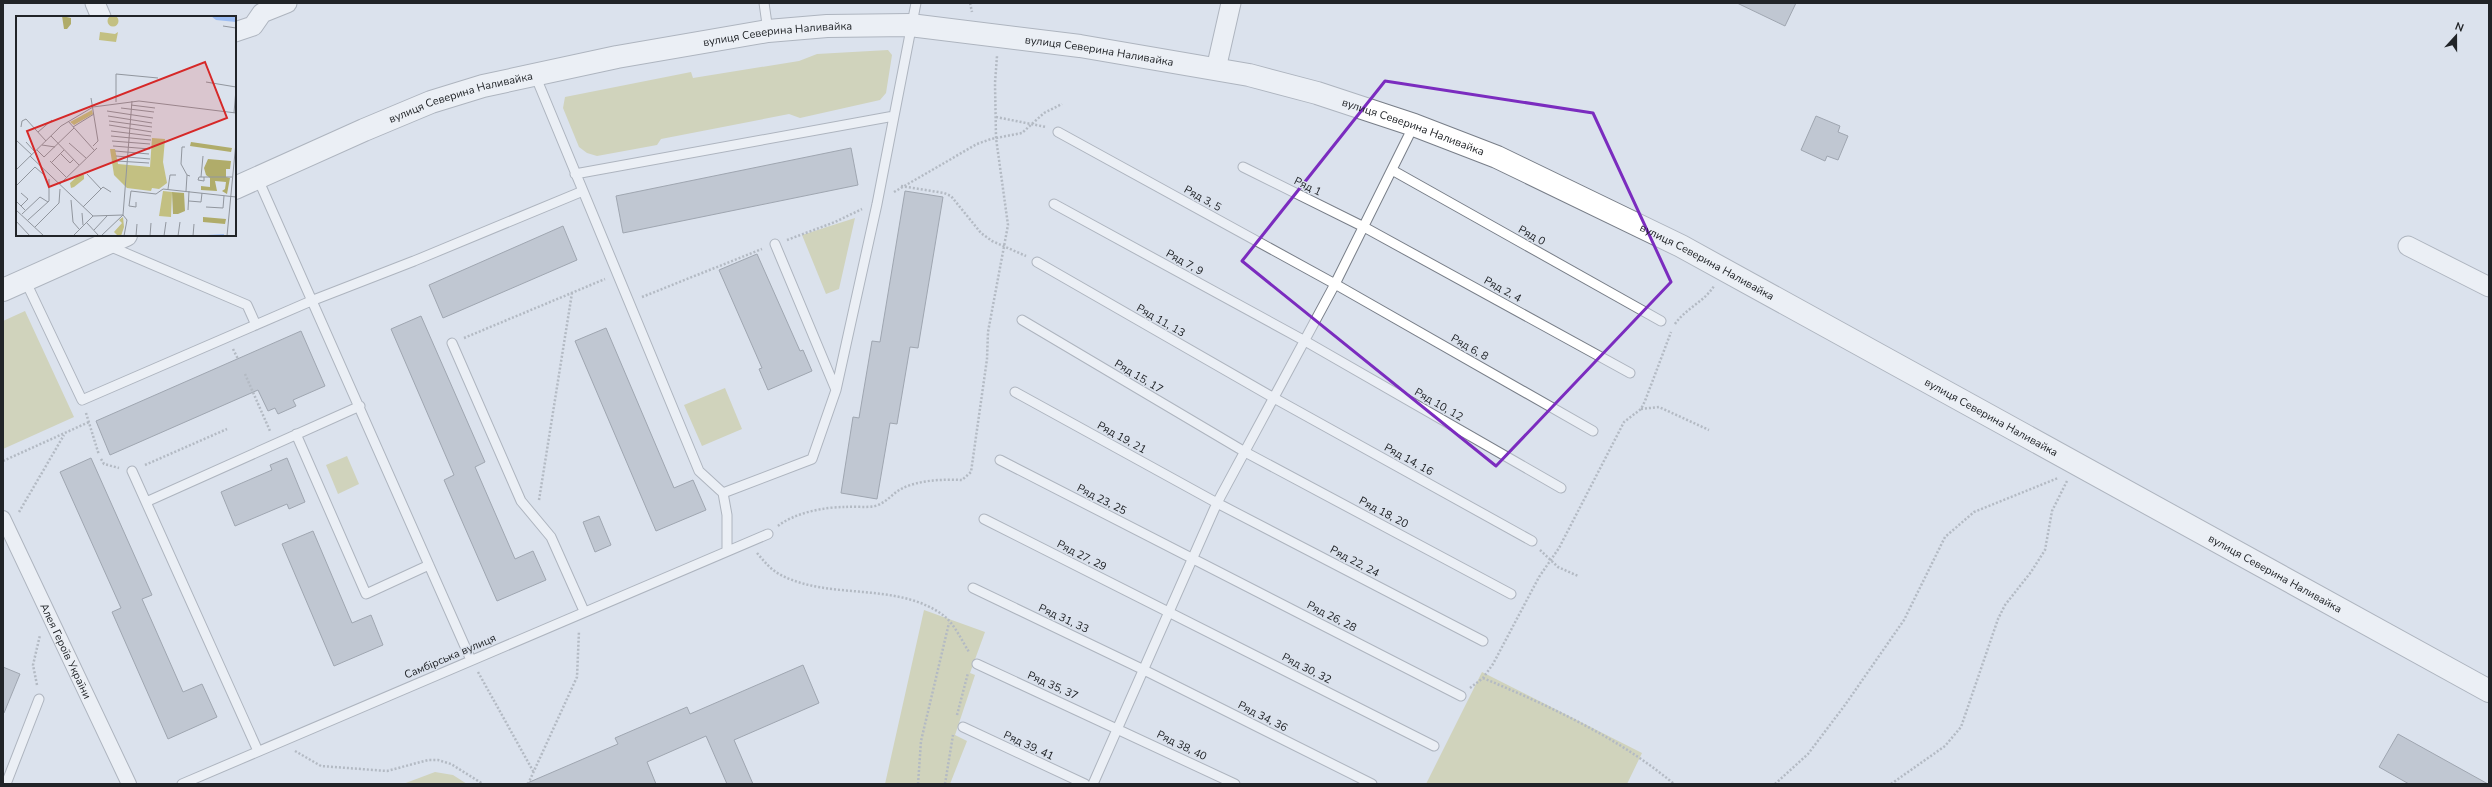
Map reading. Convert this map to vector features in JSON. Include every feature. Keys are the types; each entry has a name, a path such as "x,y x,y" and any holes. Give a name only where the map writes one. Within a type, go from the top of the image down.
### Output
{"street":[{"path":"95,3 101,16"},
{"path":"236,32 252,26 262,13 287,3"},
{"path":"1216,69 1231,3"},
{"name":"вулиця Северина Наливайка","path":"236,188 364,130 431,102 483,86 617,57 768,31 827,26 910,25 1080,46 1216,69 1317,93 1414,125 1497,157 1681,246 2076,465 2489,691"},
{"path":"3,290 124,236"},
{"path":"2408,246 2489,287"},
{"name":"Алея Героїв України","path":"6,524 129,784"}],"lane":[{"path":"764,3 768,31"},
{"path":"723,493 812,459 836,390 877,204 910,25 916,3"},
{"path":"534,74 699,471 723,493 727,515 727,550"},
{"path":"575,174 894,116"},
{"path":"1093,784 1217,503 1335,284 1414,125"},
{"name":"Ряд 3, 5","path":"1058,132 1335,284"},
{"name":"Ряд 1","path":"1243,167 1364,227"},
{"name":"Ряд 0","path":"1392,170 1661,321"},
{"path":"258,178 311,301 360,406 471,660"},
{"path":"25,280 82,400 311,301 414,262 583,191"},
{"name":"Ряд 7, 9","path":"1054,204 1304,341"},
{"name":"Ряд 2, 4","path":"1364,227 1630,373"},
{"path":"105,244 247,305 256,325"},
{"path":"775,244 836,390"},
{"name":"Ряд 11, 13","path":"1037,262 1274,398"},
{"name":"Ряд 6, 8","path":"1335,284 1593,431"},
{"name":"Ряд 15, 17","path":"1022,320 1245,452"},
{"name":"Ряд 10, 12","path":"1304,341 1561,488"},
{"path":"452,343 521,501 551,537 584,611"},
{"name":"Ряд 19, 21","path":"1015,392 1217,503"},
{"name":"Ряд 14, 16","path":"1274,398 1532,541"},
{"path":"146,502 360,406"},
{"path":"296,434 366,594 429,565"},
{"name":"Ряд 18, 20","path":"1245,452 1511,594"},
{"name":"Ряд 23, 25","path":"1000,460 1193,559"},
{"path":"132,471 258,751"},
{"name":"Ряд 22, 24","path":"1217,503 1483,641"},
{"name":"Ряд 27, 29","path":"984,519 1169,612"},
{"name":"Самбірська вулиця","path":"182,784 584,611 768,534"},
{"name":"Ряд 26, 28","path":"1193,559 1461,696"},
{"name":"Ряд 31, 33","path":"973,588 1144,670"},
{"name":"Ряд 30, 32","path":"1169,612 1434,746"},
{"name":"Ряд 35, 37","path":"977,664 1118,728"},
{"name":"Ряд 34, 36","path":"1144,670 1372,784"},
{"path":"6,784 39,699"},
{"name":"Ряд 39, 41","path":"963,727 1085,784"},
{"name":"Ряд 38, 40","path":"1118,728 1235,784"}],"path":[{"path":"768,534 786,519 842,507 874,506 883,503 901,489 946,479 962,480 971,472 987,359 988,332 1006,248 1008,225 996,138 995,83 999,35"},
{"path":"628,302 877,204 902,186 977,144 996,138 1022,133 1034,124 1044,113 1062,104"},
{"path":"996,117 1034,124 1058,132"},
{"path":"902,186 944,193 951,196 980,233 1006,248 1037,262"},
{"path":"1641,409 1673,327 1682,313 1712,289 1724,269"},
{"path":"452,343 617,274"},
{"path":"536,518 572,293"},
{"path":"245,374 275,444"},
{"path":"82,400 99,455"},
{"path":"1461,696 1483,678 1493,664 1539,577 1559,548 1624,422 1641,409 1659,407 1708,430"},
{"path":"3,461 64,435 89,422"},
{"path":"102,459 104,464 132,471 227,428"},
{"path":"6,524 64,435"},
{"path":"1775,784 1808,754 1846,705 1904,620 1945,537 1974,512 2052,481 2076,465"},
{"path":"1891,784 1945,746 1960,727 1998,618 2045,550 2052,511 2058,494 2076,465"},
{"path":"1532,541 1550,561 1558,567 1578,576"},
{"path":"748,542 771,569 789,579 819,586 921,603 943,615 977,664"},
{"path":"39,699 34,665 46,608"},
{"path":"528,784 577,677 577,636 584,611"},
{"path":"918,784 921,741 949,623"},
{"path":"471,660 534,771"},
{"path":"1483,678 1562,713 1619,746 1674,784"},
{"path":"279,742 322,766 387,771 428,760 438,760 451,764 483,784"}],"highlighted area":[{"path":"1385,81 1593,113 1671,282 1496,466 1242,261"}],"shaded area":[{"path":"888,50 892,55 886,93 880,100 800,118 789,114 661,139 657,145 597,156 587,153 579,147 563,108 565,97 691,72 693,78 799,61 817,54"},
{"path":"855,218 839,289 826,294 802,235"},
{"path":"25,311 74,417 3,449 3,321"},
{"path":"725,388 742,429 702,446 684,405"},
{"path":"347,456 359,484 338,494 326,465"},
{"path":"924,610 985,632 970,673 975,675 955,735 967,741 950,784 885,784"},
{"path":"1482,672 1642,753 1627,784 1426,784"},
{"path":"435,772 453,775 467,784 403,784"}],"building":[{"path":"1737,3 1796,3 1785,26"},
{"path":"1816,116 1840,126 1838,132 1848,136 1838,160 1827,156 1825,161 1801,150"},
{"path":"851,148 858,185 623,233 616,196"},
{"path":"905,191 943,197 918,348 910,347 897,424 890,423 877,499 841,493 853,417 859,418 872,341 880,342"},
{"path":"563,226 577,260 443,318 429,285"},
{"path":"757,254 800,351 803,350 812,371 768,390 759,369 762,368 719,270"},
{"path":"421,316 485,462 475,467 515,559 533,551 546,580 497,601 444,480 454,475 391,329"},
{"path":"606,328 674,488 693,480 706,510 656,531 575,341"},
{"path":"301,331 325,386 293,400 296,406 278,414 275,408 268,411 258,390 110,455 96,421"},
{"path":"91,458 152,595 142,599 183,692 202,684 217,717 168,739 112,612 121,608 60,472"},
{"path":"287,458 305,502 289,509 287,504 235,526 221,492 272,470 270,465"},
{"path":"599,516 611,545 595,552 583,522"},
{"path":"313,531 352,623 371,615 383,645 334,666 282,544"},
{"path":"803,665 819,703 734,740 753,784 727,784 706,736 647,762 656,784 525,784 618,744 615,738 687,707 690,714"},
{"path":"3,667 20,674 4,713 3,713"},
{"path":"2398,734 2488,784 2409,784 2379,767"}]}
